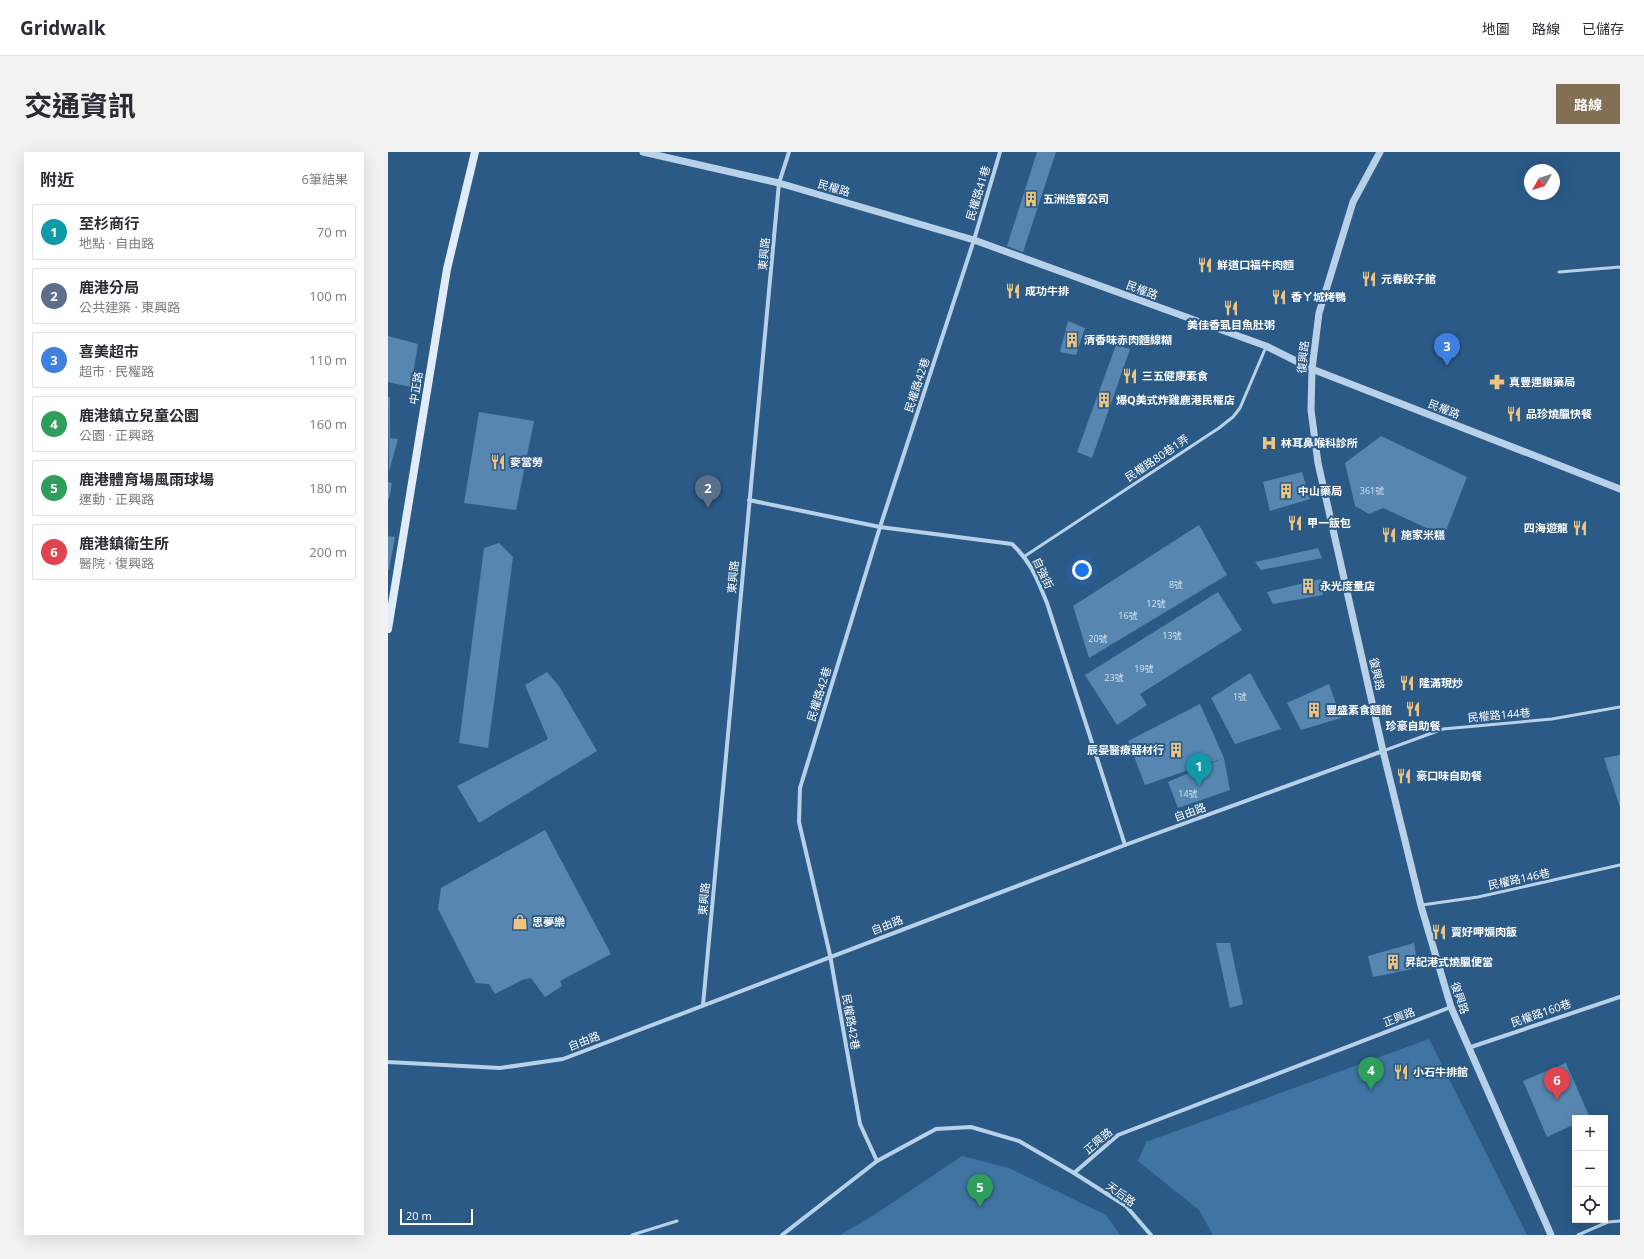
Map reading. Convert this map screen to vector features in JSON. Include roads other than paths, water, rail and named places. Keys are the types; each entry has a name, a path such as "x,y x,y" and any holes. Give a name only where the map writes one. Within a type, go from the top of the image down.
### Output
{"main road":[{"name":"中正路","path":"388,629 447,269 476,152"}],"street":[{"name":"民權路","path":"643,152 780,184 974,240 1266,346 1312,369 1620,489"},
{"name":"東興路","path":"703,1005 749,500 780,184 789,152"},
{"name":"民權路41巷","path":"974,240 1000,152"},
{"name":"復興路","path":"1380,152 1353,202 1319,313 1312,369 1311,410 1318,463 1383,751 1421,906 1451,1007 1551,1235"},
{"name":"民權路42巷","path":"877,1161 860,1124 830,956 799,822 800,788 880,527 974,240"},
{"name":"自強街","path":"749,500 880,527 1012,544 1025,556 1035,573 1047,603 1126,845"},
{"name":"自由路","path":"388,1062 500,1068 563,1059 830,956 1383,751"},
{"name":"民權路160巷","path":"1468,1048 1620,997"},
{"name":"正興路","path":"1074,1173 1118,1135 1451,1007"},
{"path":"782,1235 877,1161 936,1129 971,1127 1019,1140 1074,1173"},
{"name":"天后路","path":"1074,1173 1126,1206 1151,1235"}],"lane":[{"path":"1559,272 1620,267"},
{"name":"民權路80巷1弄","path":"1025,556 1219,428 1232,417 1240,408 1266,346"},
{"name":"民權路144巷","path":"1383,751 1443,729 1552,719 1620,707"},
{"name":"民權路146巷","path":"1421,906 1478,897 1620,865"},
{"path":"632,1235 677,1221"},
{"path":"1578,1235 1608,1222 1620,1221"}],"place":[{"name":"五洲造窗公司","path":"1031,199"},
{"name":"鮮道口福牛肉麵","path":"1205,265"},
{"name":"元春餃子館","path":"1369,279"},
{"name":"成功牛排","path":"1013,291"},
{"name":"香ㄚ城烤鴨","path":"1279,297"},
{"name":"美佳香虱目魚肚粥","path":"1231,308"},
{"name":"清香味赤肉麵線糊","path":"1072,340"},
{"name":"喜美超市","path":"1447,366"},
{"name":"三五健康素食","path":"1130,376"},
{"name":"真豐連鎖藥局","path":"1497,382"},
{"name":"爆Q美式炸雞鹿港民權店","path":"1104,400"},
{"name":"品珍燒臘快餐","path":"1514,414"},
{"name":"林耳鼻喉科診所","path":"1269,443"},
{"name":"麥當勞","path":"498,462"},
{"name":"中山藥局","path":"1286,491"},
{"name":"鹿港分局","path":"708,508"},
{"name":"甲一飯包","path":"1295,523"},
{"name":"四海遊龍","path":"1580,528"},
{"name":"施家米糕","path":"1389,535"},
{"name":"永光度量店","path":"1308,586"},
{"name":"隆滿現炒","path":"1407,683"},
{"name":"珍豪自助餐","path":"1413,709"},
{"name":"豐盛素食麵館","path":"1314,710"},
{"name":"辰晏醫療器材行","path":"1176,750"},
{"name":"豪口味自助餐","path":"1404,776"},
{"name":"至杉商行","path":"1199,786"},
{"name":"思夢樂","path":"520,922"},
{"name":"賣好呷爌肉飯","path":"1439,932"},
{"name":"昇記港式燒臘便當","path":"1393,962"},
{"name":"小石牛排館","path":"1401,1072"},
{"name":"鹿港鎮立兒童公園","path":"1371,1090"},
{"name":"鹿港鎮衛生所","path":"1557,1100"},
{"name":"鹿港體育場風雨球場","path":"980,1207"}]}
